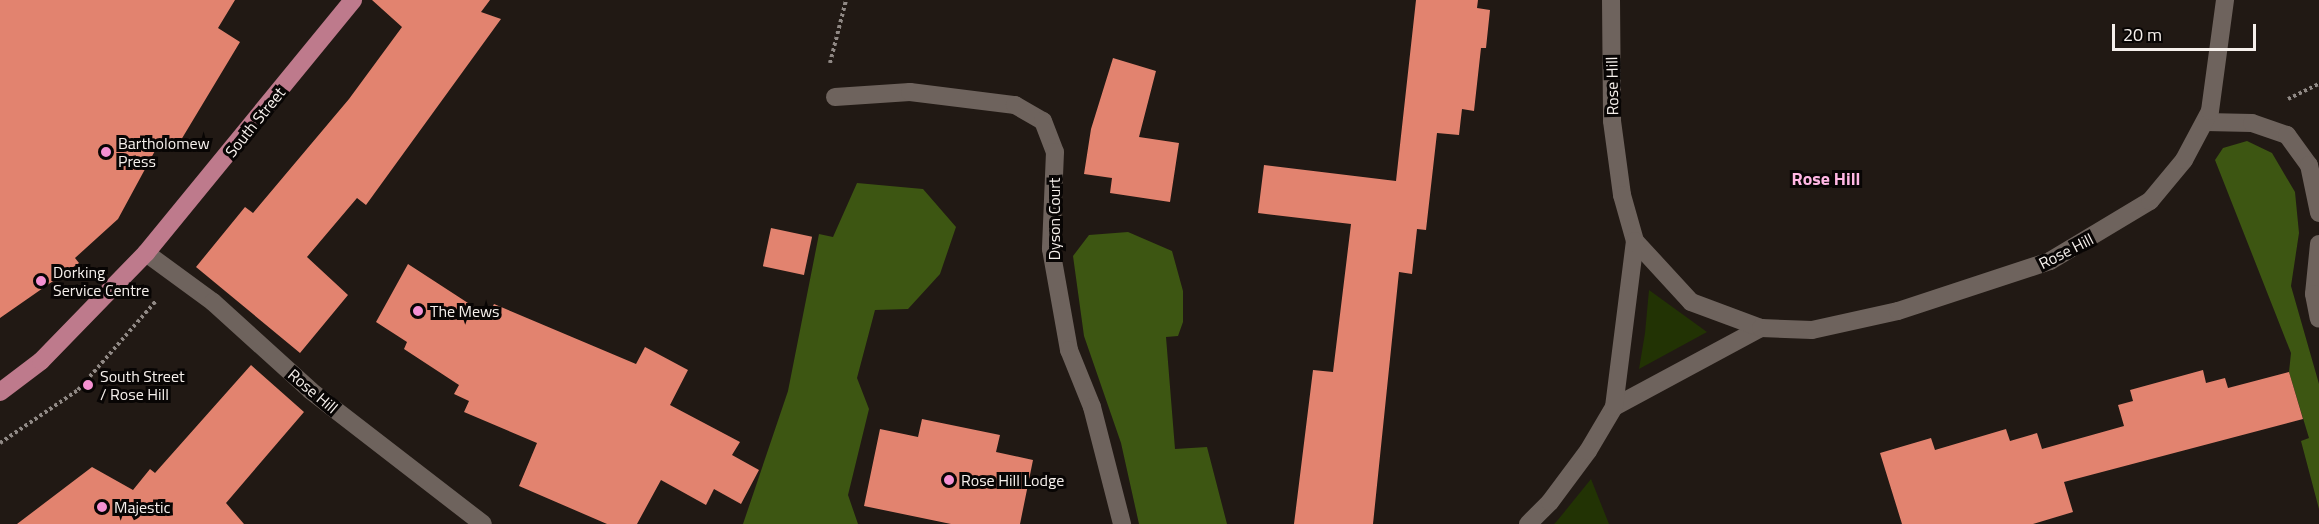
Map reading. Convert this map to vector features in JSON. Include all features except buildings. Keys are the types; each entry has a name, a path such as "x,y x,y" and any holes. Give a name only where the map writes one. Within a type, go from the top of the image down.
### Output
{"main road":[{"name":"South Street","path":"0,392 41,361 146,253 353,0"}],"street":[{"name":"Rose Hill","path":"1528,524 1550,502 1582,459 1614,407 1635,242 1622,195 1612,122 1611,0"},
{"name":"Rose Hill","path":"1635,242 1691,302 1761,328 1812,330 1898,311 2050,261 2150,201 2184,160 2206,122 2218,72 2224,0"},
{"name":"Dyson Court","path":"835,97 910,92 1015,105 1043,121 1055,152 1051,249 1069,350 1098,428 1122,524"},
{"path":"2206,122 2252,123 2287,135 2309,165 2319,213"},
{"path":"2319,244 2314,294 2319,319"},
{"name":"Rose Hill","path":"146,253 178,275 311,391 483,524"},
{"path":"1614,407 1761,328"}],"path":[{"path":"835,97 828,70 846,0"},
{"path":"0,443 78,390 178,275"}],"green space":[{"path":"2247,141 2272,153 2295,192 2299,233 2291,286 2319,384 2319,509 2301,441 2309,438 2289,372 2291,353 2215,160 2223,148"},
{"path":"857,183 923,189 956,227 940,274 908,309 875,310 857,378 869,409 848,495 858,524 743,524 788,391 819,234 833,237"},
{"path":"1128,232 1172,251 1183,291 1183,322 1178,336 1166,337 1175,449 1207,447 1227,524 1139,524 1121,443 1084,336 1073,256 1089,235"},
{"path":"1649,290 1707,332 1639,369 1645,333"},
{"path":"1591,479 1609,524 1554,524 1557,521"}],"place":[{"name":"Bartholomew Press","path":"106,152"},
{"name":"Dorking Service Centre","path":"41,281"},
{"name":"The Mews","path":"418,311"},
{"name":"South Street / Rose Hill","path":"88,385"},
{"name":"Rose Hill Lodge","path":"949,480"},
{"name":"Majestic","path":"102,507"}],"district":[{"name":"Rose Hill","path":"1826,179"}]}
